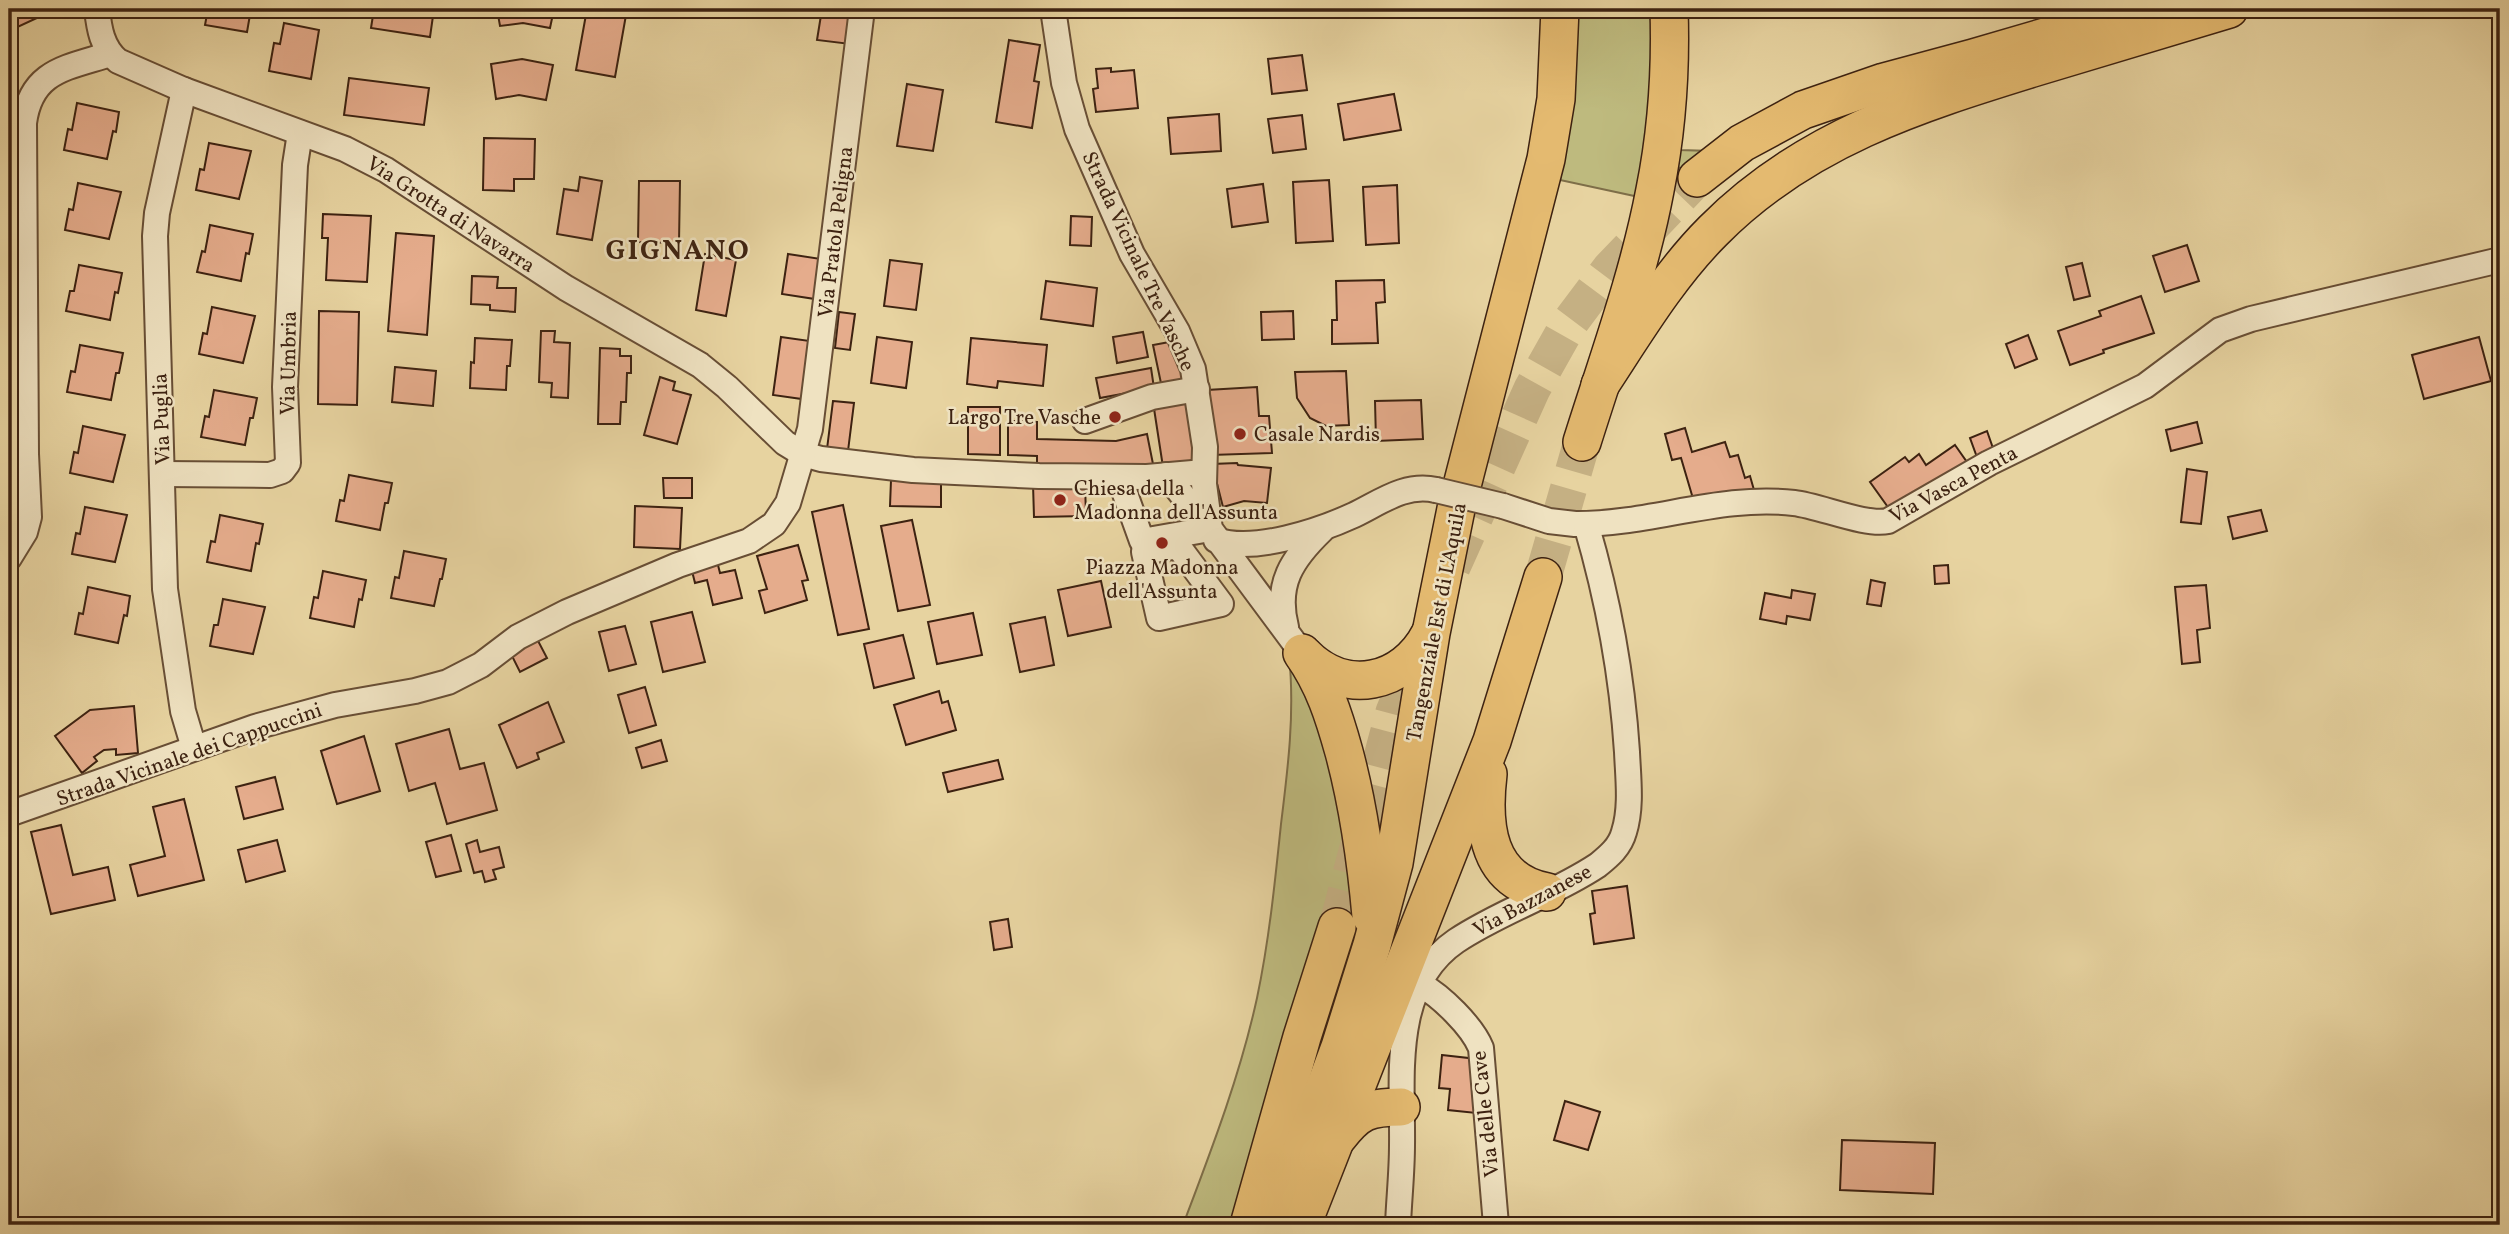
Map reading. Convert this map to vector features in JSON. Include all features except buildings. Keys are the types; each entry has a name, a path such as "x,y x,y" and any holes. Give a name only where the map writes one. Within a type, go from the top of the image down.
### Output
{"highway":[{"name":"Tangenziale Est di L'Aquila","path":"1275,1225 1340,1047 1372,945 1395,856 1431,633 1456,509 1546,159 1556,99 1560,9"},
{"path":"1583,442 1644,237 1660,162 1667,99 1669,9"},
{"path":"1698,178 1742,143 1803,110 1884,82 2141,9"},
{"path":"1600,385 1649,310 1713,231 1749,199 1829,145 1872,123 1932,99 2229,9"},
{"path":"1302,1225 1492,741 1543,577"},
{"path":"1295,643 1317,666 1336,675 1376,679 1395,672 1410,661 1431,633"},
{"path":"1295,643 1318,677 1332,709 1358,808 1367,873 1372,945"},
{"path":"1492,741 1485,815 1493,852 1500,864 1519,883 1547,892"},
{"path":"1249,1225 1302,1037 1337,927"},
{"path":"1335,1140 1353,1118 1364,1112 1376,1107 1401,1107"}],"street":[{"path":"9,558 25,531 29,517 18,455 26,109 34,90 48,76 110,54 100,32 97,9"},
{"name":"Via Pratola Peligna","path":"803,454 810,429 862,9"},
{"name":"Strada Vicinale Tre Vasche","path":"1053,9 1062,72 1074,120 1132,254 1186,350 1197,389 1205,447 1204,484 1213,535"},
{"name":"Via Grotta di Navarra","path":"110,54 122,64 184,90 345,149 386,170 597,307 700,365 785,443 803,454"},
{"name":"Via Puglia","path":"184,90 155,230 166,597 183,711 194,748"},
{"name":"Via Umbria","path":"163,474 270,475 282,471 288,463 285,387 295,165 300,133"},
{"name":"Via Vasca Penta","path":"1213,535 1225,542 1267,542 1325,527 1402,491 1417,487 1503,506 1549,521 1586,524 1763,502 1794,503 1876,522 1888,522 1990,463 2145,386 2226,327 2500,260"},
{"path":"1085,421 1152,397 1197,389"},
{"path":"803,454 821,459 913,470 1039,476 1119,477 1204,472"},
{"name":"Strada Vicinale dei Cappuccini","path":"9,814 255,727 335,705 415,691 448,682 481,665 518,637 566,612 678,565 756,538 774,524 785,510 803,454"},
{"path":"1166,475 1295,643"},
{"path":"1119,477 1142,541 1160,543 1178,546 1221,604 1194,616 1160,618 1144,552 1160,543 1213,535"},
{"name":"Via Bazzanese","path":"1398,1225 1405,1031 1421,985 1433,963 1454,943 1494,919 1578,877 1604,860 1618,845 1626,821 1628,768 1620,677 1608,608 1586,524"},
{"path":"1295,643 1282,605 1285,581 1299,554 1325,527"},
{"name":"Via delle Cave","path":"1421,985 1451,1009 1481,1048 1496,1225"}],"shaded area":[{"path":"1547,9 1686,9 1680,150 1711,151 1689,169 1645,163 1639,197 1560,180 1563,163"},
{"path":"1289,655 1309,680 1359,892 1351,931 1241,1225 1183,1225 1233,1085 1261,977 1288,761 1291,719"}],"tunnel":[{"path":"1452,567 1532,389 1568,325 1610,269 1697,178"},
{"path":"1543,577 1582,442"},
{"path":"1337,927 1394,712 1422,644"}],"place":[{"name":"Largo Tre Vasche","path":"1115,417"},
{"name":"Casale Nardis","path":"1240,434"},
{"name":"Chiesa della Madonna dell'Assunta","path":"1060,500"},
{"name":"Piazza Madonna dell'Assunta","path":"1162,543"}],"district":[{"name":"GIGNANO","path":"678,249"}]}
